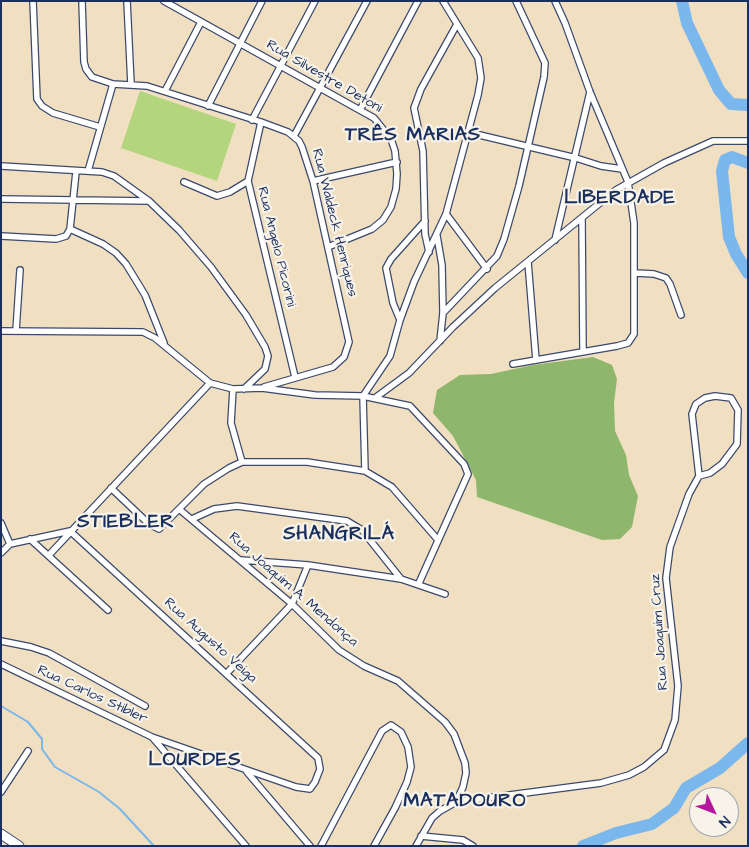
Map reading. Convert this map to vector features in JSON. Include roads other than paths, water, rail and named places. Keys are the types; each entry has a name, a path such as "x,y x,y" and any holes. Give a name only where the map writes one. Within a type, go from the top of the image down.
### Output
{"main road":[{"path":"1,834 19,846"}],"street":[{"path":"33,1 37,99 42,106 53,113 100,127"},
{"path":"82,1 86,69 96,79 114,84 88,171"},
{"path":"127,1 132,84"},
{"name":"Rua Silvestre Detoni","path":"164,1 374,118 391,139 397,162 396,189 391,207 383,220 372,229 328,247"},
{"path":"208,106 262,1"},
{"path":"252,120 315,1"},
{"path":"294,136 368,1"},
{"path":"360,110 418,1"},
{"path":"365,471 363,396 390,356 400,320 446,214 478,94 480,67 478,58 456,26 443,1"},
{"path":"443,313 487,269 497,256 504,239 544,77 545,63 516,1"},
{"path":"513,364 584,350 623,345 634,336 636,273 634,223 628,182 590,92 566,23 555,1"},
{"path":"165,91 201,22"},
{"path":"429,253 425,221 423,151 414,108 421,89 456,26"},
{"name":"Rua Waldeck Henriques","path":"114,84 132,84 165,91 261,122 294,136 302,147 313,181 349,336 348,350 340,362 333,367 262,388"},
{"path":"555,240 576,158 590,92"},
{"name":"Rua Angelo Picorini","path":"261,122 248,181 295,377"},
{"path":"467,132 576,158 601,166 622,169"},
{"path":"375,398 409,373 495,288 628,182 713,141 748,142"},
{"path":"313,181 397,162"},
{"path":"1,166 76,172 88,171 114,176 149,201 179,230 210,266 246,315 265,347 268,356 265,369 244,388"},
{"path":"1,236 64,238 70,229 76,172"},
{"path":"184,182 217,196 230,192 248,181"},
{"path":"1,199 149,201"},
{"path":"446,214 487,269"},
{"path":"582,218 584,350"},
{"path":"400,320 393,302 386,268 392,258 425,221"},
{"path":"70,229 103,244 126,264 145,295 165,346"},
{"path":"436,236 442,265 443,313 440,341"},
{"path":"528,262 536,360"},
{"path":"16,331 20,270"},
{"path":"636,273 654,274 666,278 681,314"},
{"path":"1,331 142,332 155,338 210,383 233,389 262,388 315,395 363,396 403,403 416,411 464,464 468,474 419,583"},
{"path":"49,555 210,383"},
{"path":"233,389 231,423 242,462"},
{"path":"715,396 731,398 738,410 737,444 722,464 710,473 700,476 692,423 694,408 705,398 715,396"},
{"path":"111,488 156,529 161,528 217,474 242,462 307,462 365,471 392,488 438,540"},
{"name":"Rua Joaquim Cruz","path":"416,846 421,836 440,811 456,802 601,783 629,775 644,767 664,750 675,720 678,686 666,578 670,547 679,518 700,476"},
{"path":"192,519 214,509 237,506 346,521 366,535 401,579"},
{"name":"Rua Joaquim A. Mendonça","path":"179,509 292,604 339,650 364,666 398,680 445,722 454,734 465,763 466,773 463,787 456,802"},
{"path":"1,523 10,544"},
{"path":"1,553 10,544 70,531"},
{"name":"Rua Augusto Veiga","path":"70,531 318,758 320,765 313,786 306,789 248,772"},
{"path":"30,539 108,610"},
{"path":"241,560 308,565 401,579 419,583 445,594"},
{"path":"227,673 292,604 308,565"},
{"path":"1,642 31,647 49,654 145,706"},
{"name":"Rua Carlos Stibler","path":"1,664 152,737 246,846"},
{"path":"320,846 382,731 391,725 401,732 408,747 411,767 407,782 395,808 374,846"},
{"path":"152,737 248,772 310,846"},
{"path":"1,792 28,751"},
{"path":"421,836 463,840 473,846"}],"waterway":[{"path":"682,1 687,23 719,90 731,104 748,105"},
{"path":"748,163 732,157 725,160 722,171 729,237 736,254 748,273"},
{"path":"1,706 28,722 42,739 42,749 55,767 99,792 120,809 154,846"},
{"path":"583,846 616,833 652,824 674,808 686,788 720,768 748,743"}],"district":[{"name":"TRÊS MARIAS","path":"413,136"},
{"name":"LIBERDADE","path":"620,199"},
{"name":"STIEBLER","path":"126,523"},
{"name":"SHANGRILÁ","path":"339,535"},
{"name":"LOURDES","path":"195,761"},
{"name":"MATADOURO","path":"465,802"}]}
